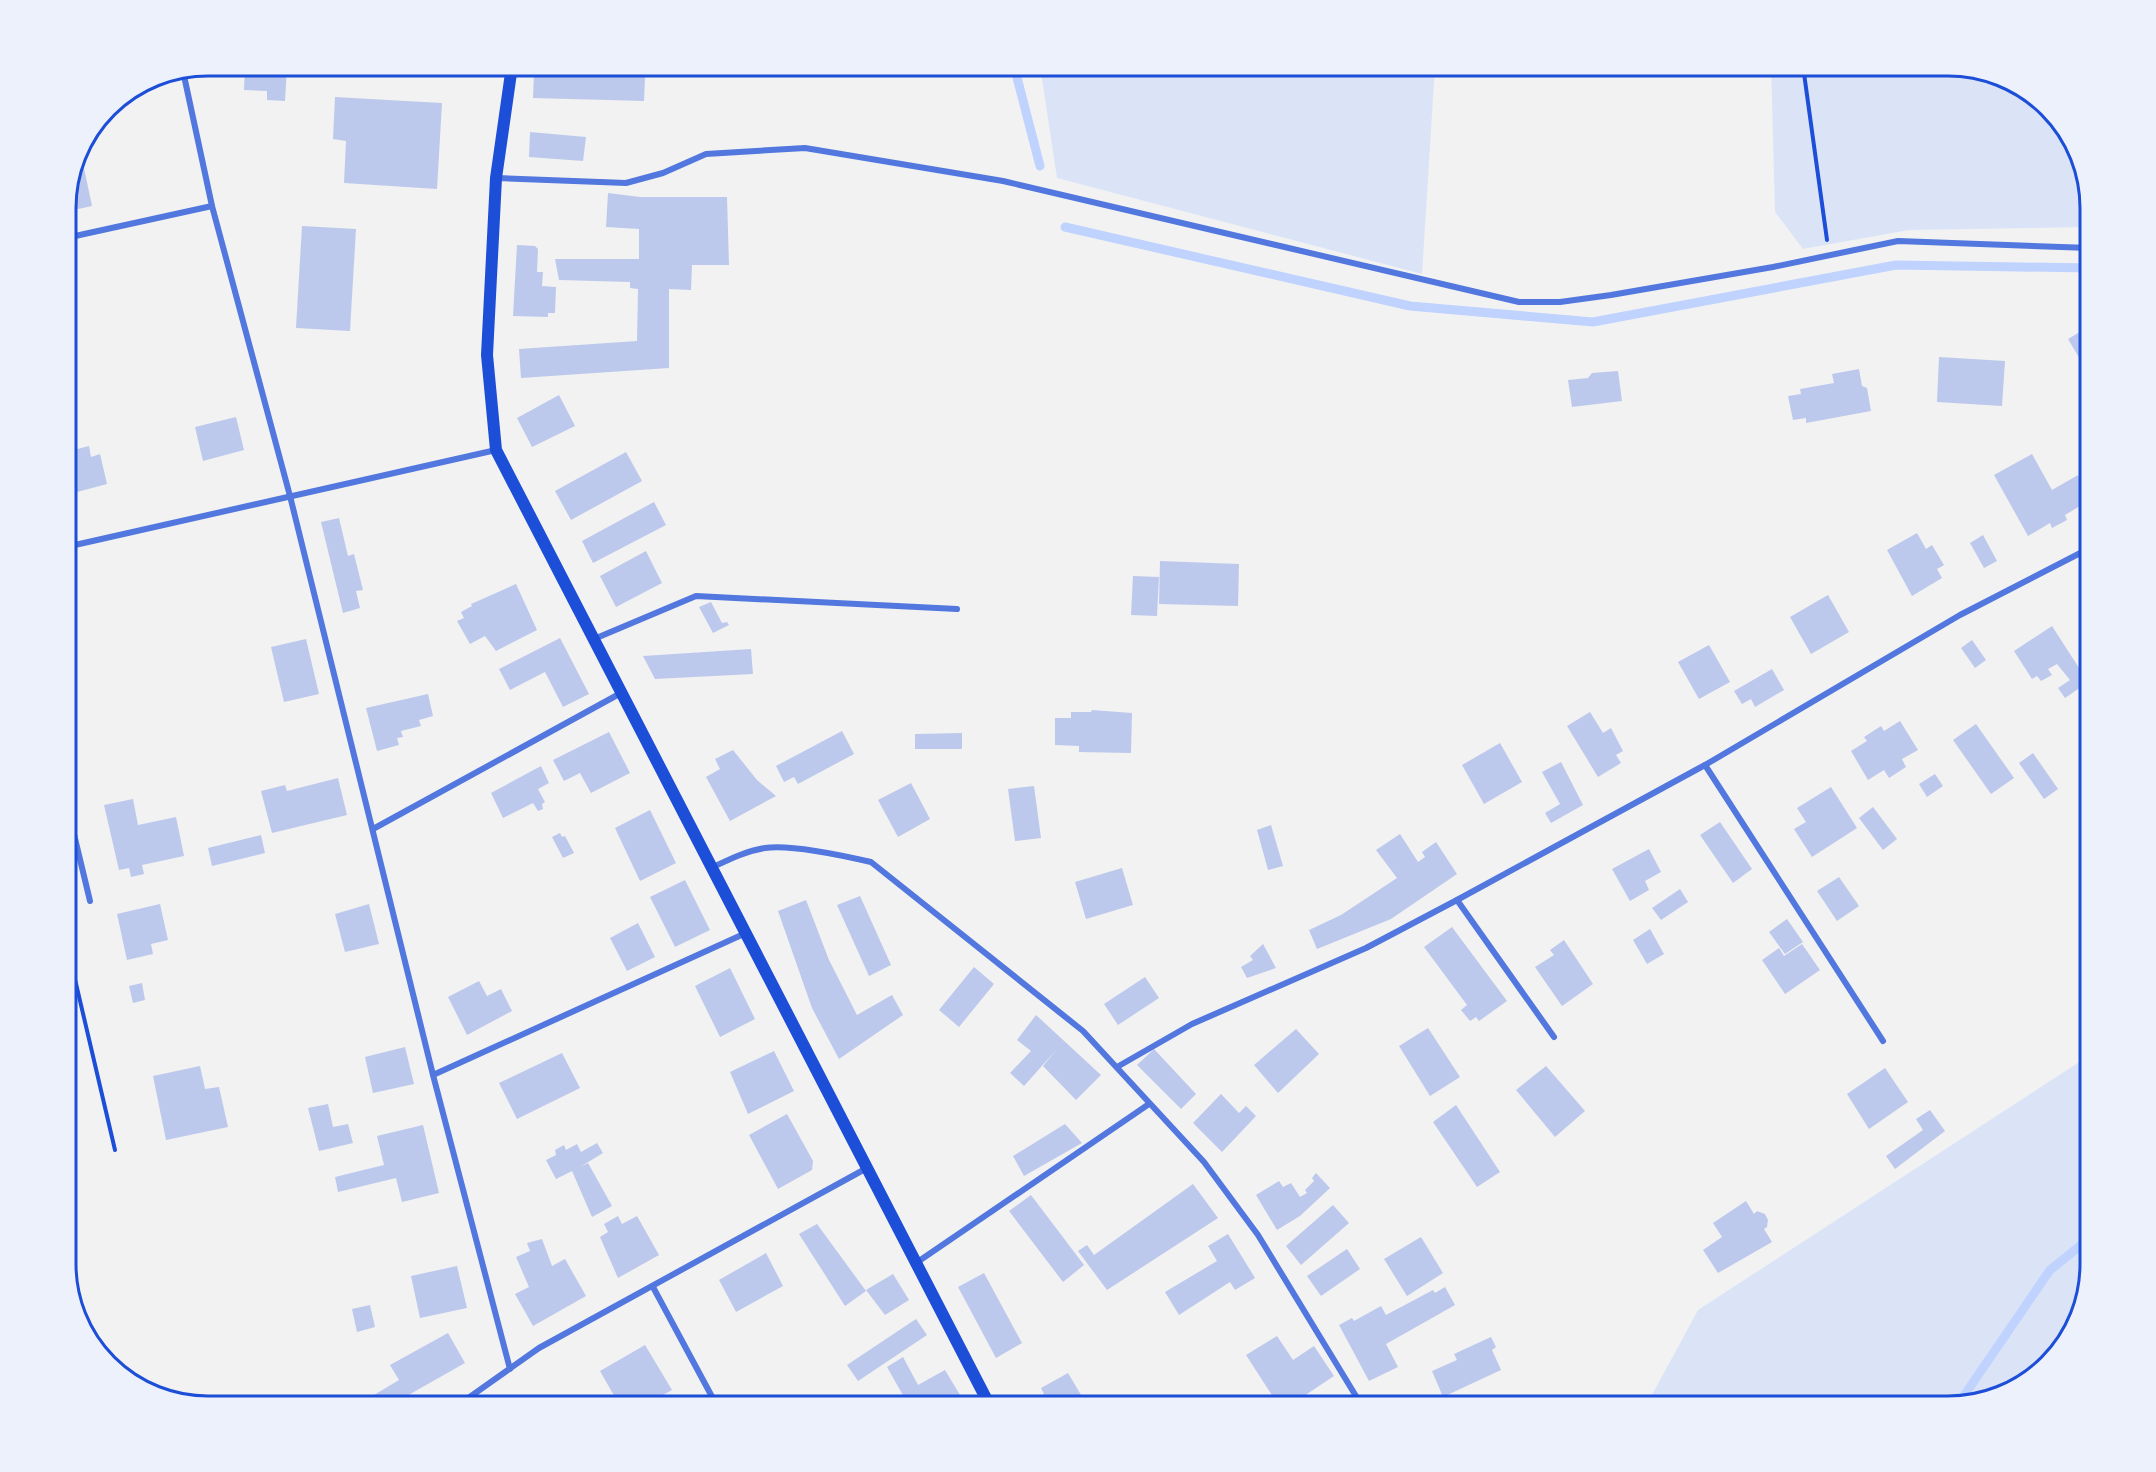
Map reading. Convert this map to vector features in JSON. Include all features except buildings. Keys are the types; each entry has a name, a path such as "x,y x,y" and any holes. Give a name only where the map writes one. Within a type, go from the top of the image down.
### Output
{"main road":[{"path":"510,77 496,178 487,355 496,450 985,1396"}],"street":[{"path":"185,79 212,206 290,496 433,1075 510,1369"},
{"path":"496,178 566,183 626,183 663,173 706,154 805,148 1003,181 1519,302 1560,302 1611,295 1898,241 2080,248"},
{"path":"77,236 212,206"},
{"path":"77,544 496,450"},
{"path":"1117,1067 1192,1024 1366,948 1457,900 1705,765 1960,615 2080,553"},
{"path":"593,639 696,596 957,609"},
{"path":"373,829 621,693"},
{"path":"1705,765 1883,1041"},
{"path":"77,847 90,902"},
{"path":"713,867 741,854 767,847 831,854 871,862 1083,1031 1204,1162 1258,1235 1356,1396"},
{"path":"1457,900 1554,1037"},
{"path":"433,1075 746,933"},
{"path":"916,1263 1149,1104"},
{"path":"471,1396 539,1348 867,1168"},
{"path":"653,1287 712,1396"}],"path":[{"path":"1804,76 1829,255"},
{"path":"77,988 115,1150"}],"shaded area":[{"path":"1434,76 1422,274 1057,178 1042,77"},
{"path":"1771,76 1948,76 1990,83 2006,90 2035,109 2047,121 2066,150 2073,166 2080,208 2080,227 1909,230 1803,249 1775,212"},
{"path":"2080,1062 2080,1264 2075,1298 2066,1322 2047,1351 2021,1373 1990,1389 1948,1396 1651,1396 1698,1310"}],"waterway":[{"path":"1017,77 1040,166"},
{"path":"1065,227 1410,306 1593,322 1896,265 2080,268"},
{"path":"1965,1394 2050,1270 2080,1246"}]}
